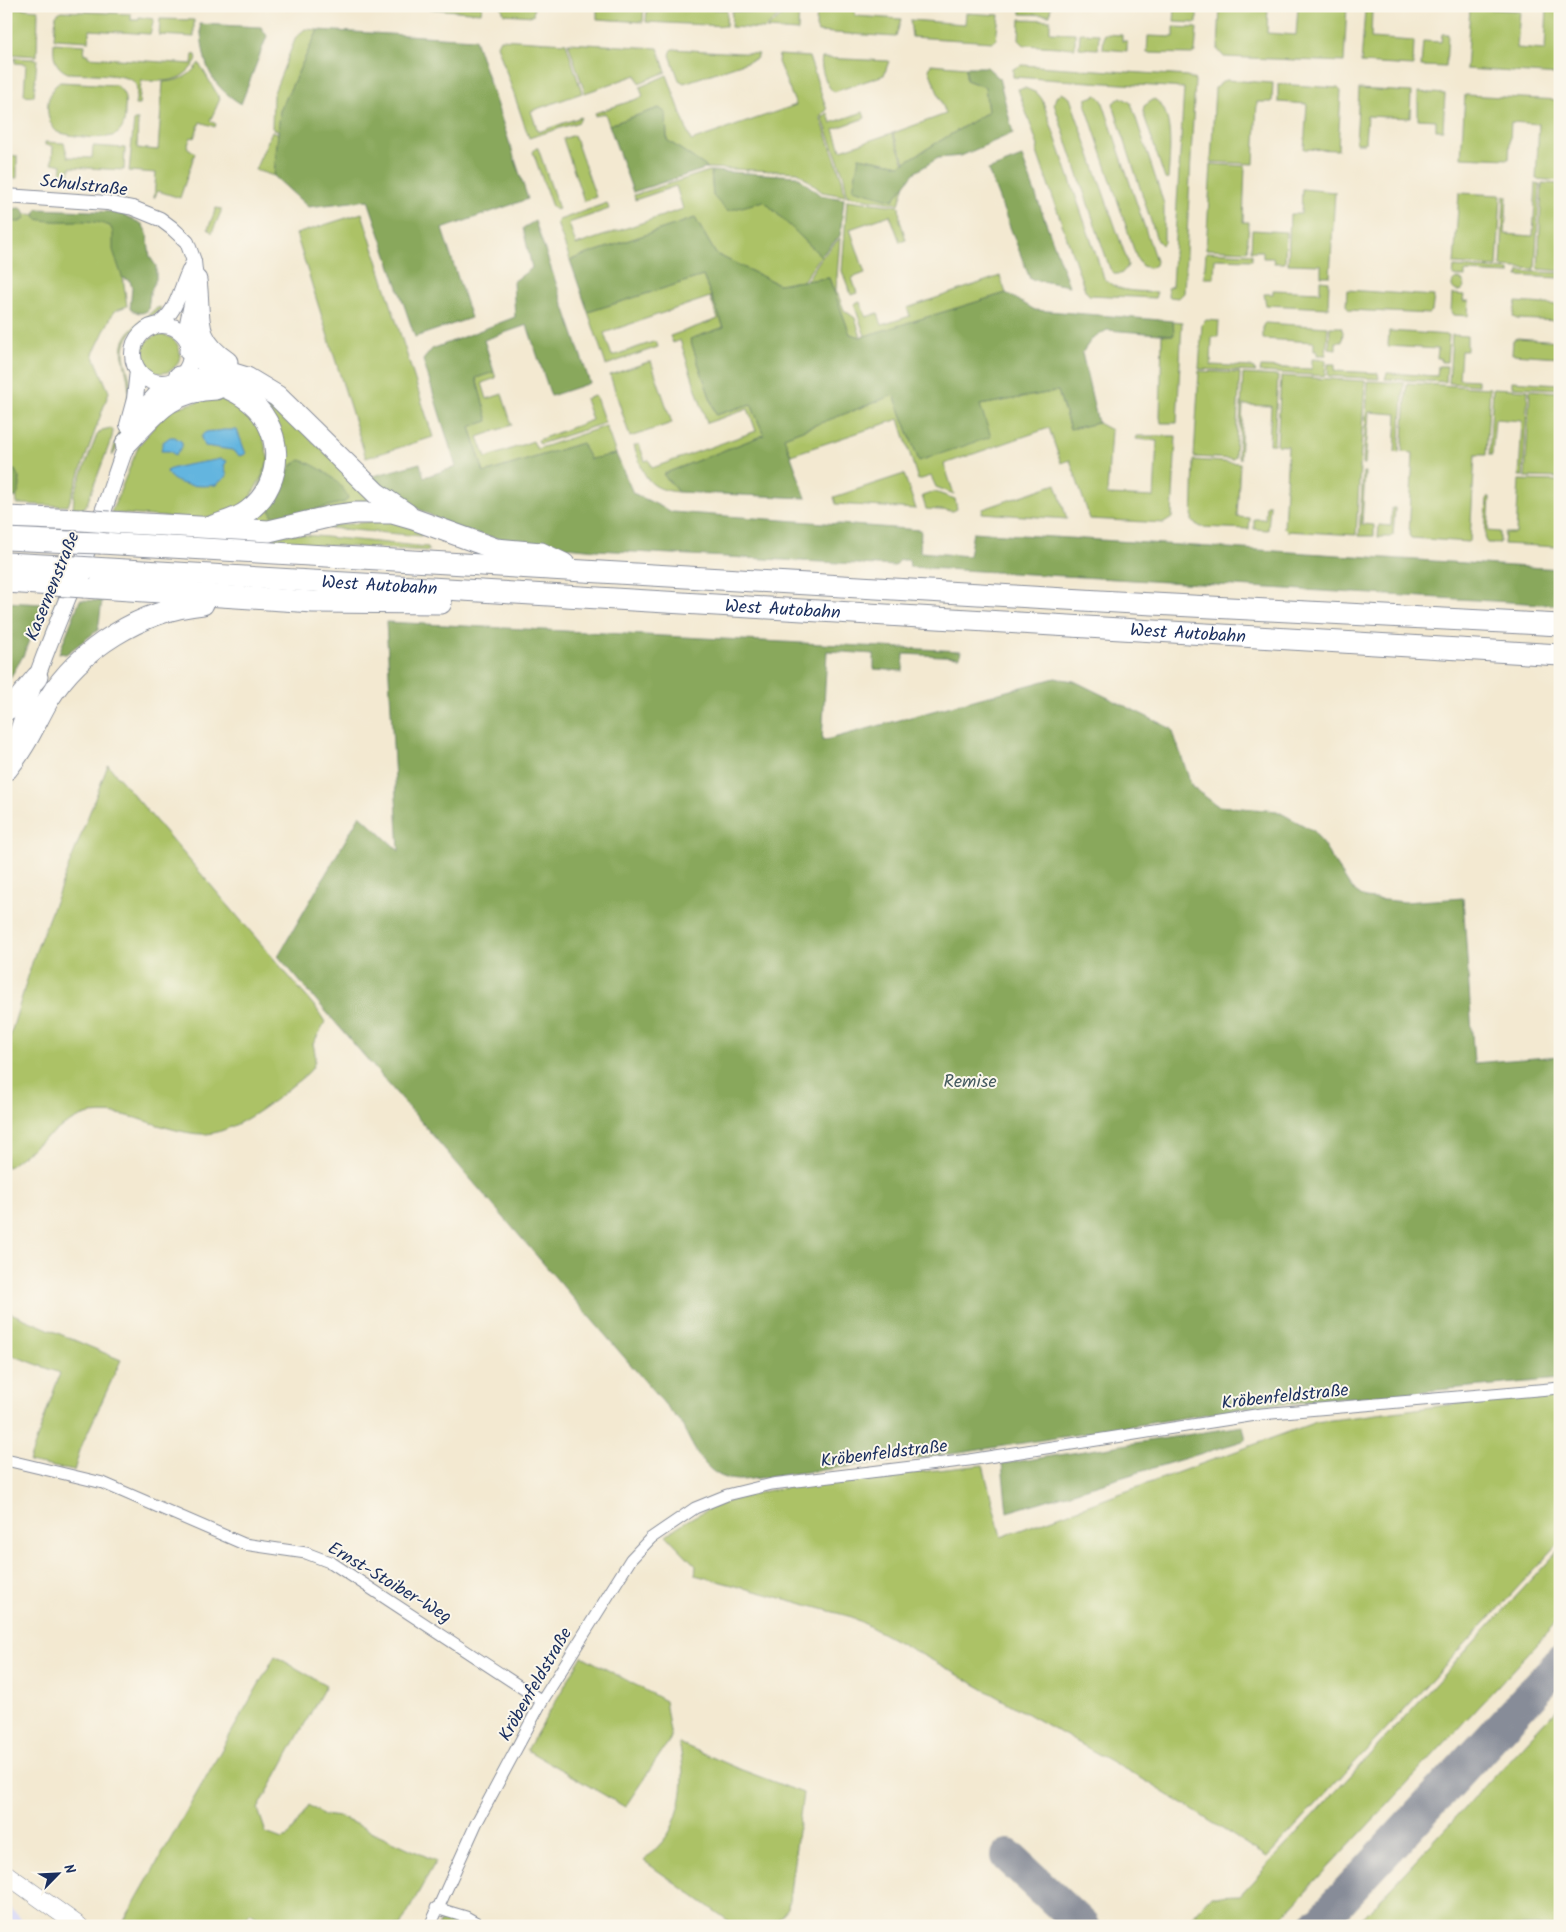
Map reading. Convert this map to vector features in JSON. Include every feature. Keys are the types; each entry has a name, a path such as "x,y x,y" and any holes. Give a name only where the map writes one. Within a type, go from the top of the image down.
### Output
{"highway":[{"path":"195,271 200,306 200,328 203,338 265,417 274,433 277,460 273,475 259,501 237,518 207,528"},
{"path":"189,348 214,368 239,384"},
{"path":"175,379 239,384 277,396 376,493 413,519"},
{"path":"126,444 154,413 174,398 192,391 239,384"},
{"path":"6,517 269,531 355,513 392,514 413,519 496,549 541,553 578,570"},
{"name":"West Autobahn","path":"6,539 578,570 1124,603 1560,625"},
{"path":"6,563 57,576"},
{"path":"6,582 57,576 88,577 238,597 313,602 453,603 470,592"},
{"name":"West Autobahn","path":"88,577 470,592 1560,655"},
{"path":"8,760 22,751 48,701 64,678 90,653 129,627 160,613 180,606 238,597"},
{"path":"6,710 13,706 37,678"}],"main road":[{"path":"156,326 175,329 183,335 189,348"},
{"name":"Kasernenstraße","path":"126,444 128,427 136,399 138,370 133,357 135,343 143,332 156,326"},
{"name":"Kasernenstraße","path":"8,760 37,678 108,496 126,444 145,408 159,390 175,379 188,366 189,348"},
{"path":"138,370 152,382 175,379"},
{"path":"6,1874 80,1926"}],"street":[{"name":"Schulstraße","path":"6,196 107,203 133,208 160,219 187,242 195,271"},
{"name":"Kasernenstraße","path":"156,326 172,312 186,274 195,271 186,328 189,348"},
{"name":"Kröbenfeldstraße","path":"430,1926 436,1908 476,1824 542,1701 631,1559 651,1538 676,1519 695,1508 727,1495 772,1484 969,1460 1262,1414 1560,1388"},
{"name":"Ernst-Stoiber-Weg","path":"6,1460 104,1483 244,1544 306,1553 332,1563 542,1701"},
{"path":"436,1908 466,1917 482,1926"}],"shaded area":[{"path":"6,1903 28,1926 6,1926"}],"green space":[{"path":"397,6 482,6 481,13"},
{"path":"501,6 534,6 533,16 504,14"},
{"path":"597,6 644,6 643,22 597,19"},
{"path":"647,6 727,10 726,26 646,22"},
{"path":"786,6 799,6 798,31 766,29 785,13"},
{"path":"817,6 855,6 855,16 901,19 896,37 818,32 816,27"},
{"path":"1021,6 1051,6 1050,15 1021,14"},
{"path":"1175,6 1189,7 1197,12 1197,23 1174,22"},
{"path":"1220,6 1268,6 1267,33 1296,35 1298,6 1347,6 1344,62 1224,57 1218,50"},
{"path":"1547,6 1560,6 1560,75 1466,69 1470,8 1520,11 1517,48 1545,50"},
{"path":"6,7 38,10 37,56 6,54"},
{"path":"1365,10 1372,10 1371,38 1414,41 1413,66 1361,63"},
{"path":"61,11 131,14 131,20 139,20 139,17 154,19 150,34 90,30 89,41 54,39 56,15"},
{"path":"732,11 781,14 764,29 731,27"},
{"path":"966,13 999,15 996,40 993,42 912,37 910,20 965,24"},
{"path":"160,19 194,20 194,37 159,35"},
{"path":"1020,19 1050,20 1050,32 1075,33 1075,48 1024,45 1019,40"},
{"path":"200,24 261,27 267,36 241,104 220,88 209,70 203,50"},
{"path":"1174,27 1197,28 1195,52 1192,54 1147,53 1148,36 1174,37"},
{"path":"305,29 318,30 280,111 279,131 272,128 273,95 296,37"},
{"path":"318,30 475,39 528,199 442,229 471,318 415,337 368,200 308,207 274,176 280,111"},
{"path":"1080,33 1099,34 1098,49 1079,48"},
{"path":"1104,34 1122,35 1122,41 1127,41 1127,51 1103,49"},
{"path":"1442,34 1448,34 1446,67 1421,66 1423,41 1441,42"},
{"path":"500,39 566,43 582,93 531,111 538,132 581,117 579,122 529,138 497,45"},
{"path":"54,43 85,45 84,54 88,54 88,57 192,64 193,54 196,55 197,59 192,67 180,77 166,81 141,81 139,105 135,105 137,90 134,82 130,79 113,75 68,73 63,71 55,61"},
{"path":"568,43 658,48 666,72 639,83 636,75 585,93"},
{"path":"672,49 759,54 756,59 684,83 679,80 670,55"},
{"path":"779,55 809,57 827,110 820,116 842,179 845,196 822,192 798,172 708,168 667,140 666,113 659,108 609,125 605,113 595,116 595,113 643,97 640,87 667,75 691,141 796,105 778,62"},
{"path":"15,58 37,59 34,96 24,95 26,64 15,63"},
{"path":"822,58 889,61 884,75 834,92 824,76"},
{"path":"199,63 220,99 210,121 216,124 215,127 200,122 194,138 191,137 187,147 195,153 180,198 158,191 154,198 156,173 129,171 134,120 138,120 137,148 158,150 163,82 184,77"},
{"path":"931,64 966,67 966,80 985,87 988,112 905,162 893,133 946,114 929,70"},
{"path":"1022,65 1187,76 1195,80 1184,293 1179,298 1169,297 1167,288 1172,286 1184,88 1013,77 1013,69"},
{"path":"966,67 987,67 999,78 1013,133 961,156 938,158 914,173 893,200 853,189 859,157 900,165 988,112 985,87 966,80"},
{"path":"1225,80 1273,83 1272,102 1257,102 1254,164 1211,162 1215,88"},
{"path":"60,82 116,85 123,93 125,102 124,121 120,131 116,135 100,138 81,137 57,132 50,121 48,106 51,92"},
{"path":"1278,84 1338,88 1341,91 1338,150 1304,149 1307,104 1278,102"},
{"path":"1025,88 1037,93 1042,99 1104,278 1121,289 1157,292 1155,298 1089,295 1085,290 1037,152 1038,146 1018,89"},
{"path":"1359,89 1411,92 1410,118 1367,116 1365,143 1356,143"},
{"path":"1418,92 1445,94 1443,130 1436,130 1436,120 1418,119"},
{"path":"1062,93 1070,98 1127,260 1128,266 1121,274 1115,274 1110,269 1054,104 1056,97"},
{"path":"1097,95 1102,100 1156,261 1155,265 1150,268 1142,266 1137,259 1086,106 1086,99"},
{"path":"1465,95 1560,100 1560,181 1536,179 1539,124 1511,122 1509,159 1461,157"},
{"path":"1121,97 1131,103 1164,204 1164,242 1162,245 1157,240 1114,108 1113,103"},
{"path":"1154,99 1166,113 1168,124 1170,148 1168,180 1165,179 1143,112 1144,106"},
{"path":"659,108 666,113 667,140 708,168 633,192 609,125"},
{"path":"863,112 865,118 834,129 841,150 892,133 904,163 900,165 859,157 893,200 905,184 899,204 847,196 844,177 822,117 828,113 831,123"},
{"path":"272,131 278,133 274,176 255,170"},
{"path":"574,135 596,197 584,201 563,139"},
{"path":"45,142 64,143 68,157 92,158 93,146 125,148 124,170 70,167 69,178 61,178 62,165 52,163 53,146 45,145"},
{"path":"538,148 559,209 556,210 552,207 533,152"},
{"path":"6,155 17,156 17,178 6,178"},
{"path":"1022,157 1069,286 1030,279 988,170"},
{"path":"1211,164 1245,166 1243,222 1249,222 1247,251 1206,249"},
{"path":"711,171 713,196 764,201 821,256 803,281 778,284 716,254 695,218 570,260 557,223 559,220 607,203 609,209 569,223 576,245 683,209 676,186 635,200 634,195"},
{"path":"711,171 797,176 820,195 844,199 840,236 821,256 764,201 727,211 713,196"},
{"path":"1536,183 1540,184 1535,269 1501,267 1504,195 1507,196 1505,234 1533,236"},
{"path":"1542,183 1560,184 1560,271 1538,269"},
{"path":"1302,189 1335,192 1330,276 1321,276 1321,265 1288,264 1290,214 1301,214"},
{"path":"1459,193 1501,195 1497,267 1454,264"},
{"path":"847,200 899,206 900,220 906,240 900,242 890,215 850,229 865,273 852,278 857,293 851,295 842,271"},
{"path":"21,208 25,212 25,218 20,222 6,221 6,209"},
{"path":"216,208 221,209 221,212 212,233 208,229"},
{"path":"37,209 118,212 142,224 147,233 150,257 156,266 156,279 150,293 148,310 144,313 139,313 130,309 132,288 130,281 122,277 113,250 113,232 110,226 83,221 46,221 37,219 35,215"},
{"path":"6,213 100,218 116,227 127,306 114,311 93,354 109,392 68,506 17,504 16,487 6,487"},
{"path":"362,213 433,437 366,458 296,234"},
{"path":"695,218 716,254 778,284 829,278 850,334 861,337 1006,293 1035,310 1173,321 1174,335 1107,330 1091,340 1082,353 1098,423 1070,429 1058,391 980,405 991,437 919,461 894,395 784,437 806,498 678,492 663,474 764,435 751,404 716,415 690,339 724,327 703,276 588,312 570,260"},
{"path":"535,221 590,383 551,396 527,325 484,340 494,372 476,378 488,421 470,427 484,473 582,443 590,459 616,454 633,493 672,512 921,530 920,552 969,556 973,532 1560,569 1560,605 910,567 909,560 900,560 895,566 596,550 509,541 457,529 405,502 370,477 420,463 424,477 456,467 423,360 432,349 515,317 513,282 532,268 523,228"},
{"path":"1252,230 1286,232 1285,263 1274,263 1273,258 1263,258 1263,251 1251,251"},
{"path":"840,238 836,290 844,310 855,318 861,337 850,334 829,278 806,281 822,257"},
{"path":"1206,252 1252,254 1252,260 1215,259 1214,278 1204,278"},
{"path":"1454,267 1510,270 1510,274 1465,272 1465,277 1453,276"},
{"path":"1519,271 1560,273 1560,278 1518,276"},
{"path":"703,276 724,328 690,339 716,415 751,404 764,435 663,474 678,492 652,484 644,472 634,446 639,444 645,461 649,460 652,468 756,431 748,409 707,423 680,340 673,343 670,336 718,319 710,297 604,333 612,356 656,341 658,347 606,365 588,312"},
{"path":"1000,276 1006,293 865,336 854,304 860,302 866,317 878,313 882,325 910,316 907,308"},
{"path":"1460,279 1463,280 1463,290 1456,291 1453,290 1452,283 1453,280"},
{"path":"1320,280 1329,281 1328,308 1266,305 1264,294 1273,294 1273,290 1320,292"},
{"path":"1347,290 1434,296 1432,311 1429,314 1349,310 1346,305"},
{"path":"1452,294 1464,295 1463,301 1469,301 1468,316 1453,315 1451,312"},
{"path":"1516,302 1560,305 1560,321 1517,319 1513,317"},
{"path":"160,307 161,309 142,322 130,334 125,345 124,356 130,383 129,400 119,443 112,456 128,397 123,346 133,328 153,310"},
{"path":"1206,320 1219,321 1218,337 1212,337 1211,365 1252,367 1256,372 1199,369 1202,324"},
{"path":"1173,321 1182,322 1177,423 1161,423 1162,335 1173,335"},
{"path":"1265,323 1328,327 1326,355 1317,355 1317,351 1314,351 1314,342 1263,339 1263,325"},
{"path":"1330,327 1341,327 1343,332 1342,342 1336,342 1336,349 1329,348"},
{"path":"1389,331 1449,335 1447,362 1441,362 1441,358 1437,358 1438,349 1388,346"},
{"path":"161,335 174,341 180,354 174,367 161,373 148,367 142,354 148,341"},
{"path":"1452,335 1467,336 1467,351 1461,351 1459,379 1478,380 1478,385 1449,383"},
{"path":"1517,338 1560,341 1560,357 1512,354 1513,340"},
{"path":"1312,359 1326,360 1325,376 1260,372 1261,367 1312,369"},
{"path":"651,361 672,423 630,437 610,375"},
{"path":"1328,364 1335,364 1335,371 1378,373 1379,379 1328,376"},
{"path":"197,366 255,388 385,507 273,524 248,519 279,428 193,374"},
{"path":"1438,366 1447,366 1446,382 1385,379 1387,373 1437,376"},
{"path":"1199,371 1240,373 1235,457 1233,459 1194,457"},
{"path":"494,372 496,378 482,383 487,399 502,394 512,425 478,437 486,458 533,441 537,449 606,426 616,454 590,460 582,443 484,473 470,426 488,421 476,378"},
{"path":"1243,374 1278,376 1274,444 1269,444 1271,406 1243,405 1240,459 1238,457"},
{"path":"1281,376 1365,381 1356,535 1287,531 1284,528 1288,446 1277,445"},
{"path":"1368,381 1404,383 1399,453 1395,452 1397,414 1369,412 1365,464 1363,464"},
{"path":"1512,381 1560,384 1560,389 1512,387"},
{"path":"1407,383 1490,388 1486,455 1475,455 1470,540 1468,542 1411,538 1409,535 1413,453 1402,452"},
{"path":"1493,388 1528,390 1523,476 1519,476 1522,421 1495,419 1492,455 1489,455"},
{"path":"1530,390 1560,392 1560,478 1525,477"},
{"path":"1058,391 1070,429 1098,423 1111,430 1107,495 1154,497 1157,441 1136,439 1137,436 1176,436 1172,518 1164,523 1090,519 1070,460 1061,463 1049,428 944,464 954,494 936,487 931,476 918,480 899,419 791,455 784,437 894,395 919,461 980,405"},
{"path":"218,396 232,401 250,413 260,429 263,439 269,463 247,504 204,520 111,513 139,445 168,410"},
{"path":"594,396 605,423 540,444 538,440 592,420 585,399"},
{"path":"111,428 113,431 112,437 87,504 81,511 73,511 74,494 97,435 102,430"},
{"path":"300,460 314,465 328,474 341,486 348,498 345,502 280,518 272,515 270,510 292,465"},
{"path":"1194,460 1240,463 1237,517 1250,518 1249,529 1201,527 1192,522"},
{"path":"15,470 20,480 20,487 16,497 6,500 6,471"},
{"path":"1363,472 1365,472 1362,524 1374,525 1374,536 1359,536"},
{"path":"904,474 916,509 836,504 834,497"},
{"path":"1519,480 1560,481 1560,534 1557,547 1504,544 1505,533 1516,533"},
{"path":"1056,484 1067,519 982,513 983,509"},
{"path":"935,492 955,499 957,509 953,511 926,509 922,496"},
{"path":"1487,497 1490,497 1488,531 1500,532 1500,543 1487,543 1485,540"},
{"path":"1266,505 1270,505 1268,530 1254,529 1254,519 1265,519"},
{"path":"1392,508 1395,508 1393,535 1390,537 1378,537 1379,525 1391,526"},
{"path":"387,520 421,531 421,536 318,527"},
{"path":"295,534 428,547 429,551 246,541 246,537"},
{"path":"80,600 102,601 98,630 66,654 59,653"},
{"path":"6,602 43,604 23,656 10,678 6,678"},
{"name":"Remise","path":"386,622 961,651 960,657 904,654 903,671 874,669 874,654 827,651 822,741 1055,678 1074,681 1172,729 1192,787 1218,806 1277,811 1314,831 1351,888 1365,898 1405,902 1463,898 1474,1063 1560,1056 1560,1379 1259,1406 966,1452 743,1480 720,1476 711,1470 697,1453 681,1423 278,956 360,815 399,851"},
{"path":"108,765 316,1008 325,1022 313,1044 315,1059 312,1069 284,1093 238,1124 214,1133 203,1134 174,1130 125,1115 109,1113 91,1114 70,1122 6,1167 6,1050 35,953"},
{"path":"6,1311 121,1360 81,1447 74,1471 29,1462 60,1373 6,1353"},
{"path":"1560,1394 1560,1542 1267,1857 1146,1781 852,1617 695,1575 696,1566 666,1535 709,1509 732,1500 780,1488 983,1465 1001,1537 1316,1422 1478,1401"},
{"path":"1243,1426 1246,1440 1007,1512 1002,1464"},
{"path":"1560,1549 1560,1619 1274,1926 1184,1926 1211,1896 1240,1895"},
{"path":"275,1656 326,1685 258,1809 266,1833 282,1839 288,1837 309,1805 323,1815 340,1817 436,1861 400,1926 271,1926 250,1913 241,1926 121,1926"},
{"path":"582,1656 665,1701 671,1738 625,1807 527,1750"},
{"path":"1560,1705 1560,1926 1355,1926"},
{"path":"679,1743 803,1793 788,1908 772,1926 736,1926 644,1861 661,1843 675,1821 681,1799 683,1777"},
{"path":"443,1917 454,1917 472,1926 438,1926"}],"water":[{"path":"237,430 246,454 240,456 232,450 205,446 201,438 204,433"},
{"path":"170,437 175,437 182,442 182,447 175,455 170,451 161,451 163,442"},
{"path":"220,459 227,461 224,466 227,476 216,485 195,486 181,483 174,480 167,471 183,466"}],"taxiway":[{"path":"1316,1926 1560,1663"},
{"path":"1008,1856 1083,1926"}]}
